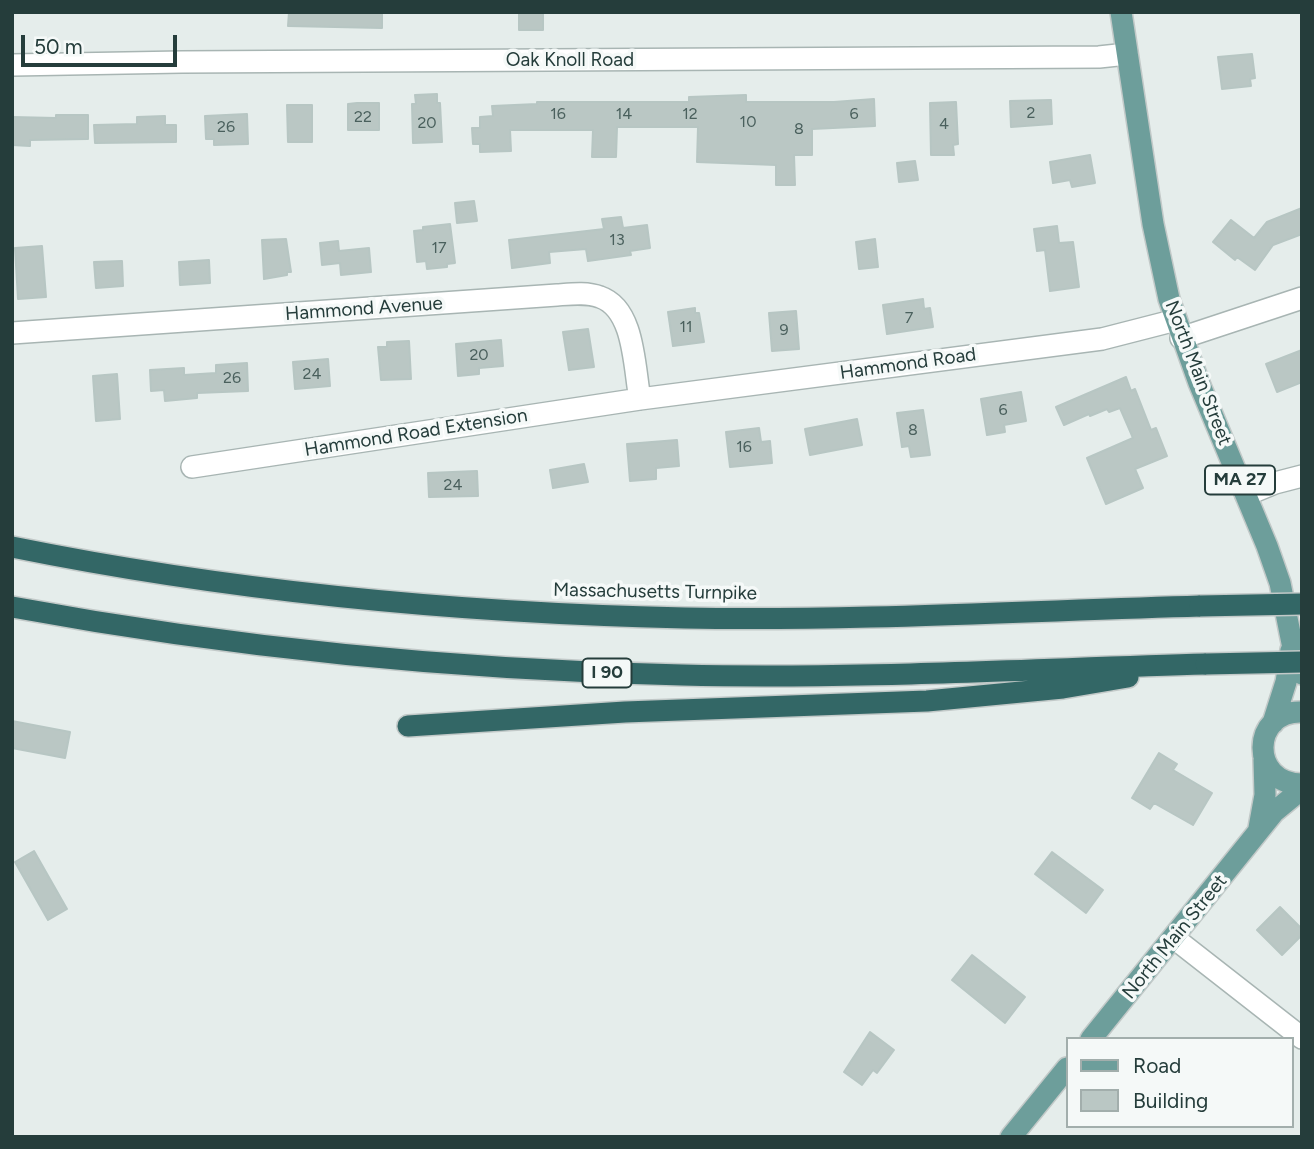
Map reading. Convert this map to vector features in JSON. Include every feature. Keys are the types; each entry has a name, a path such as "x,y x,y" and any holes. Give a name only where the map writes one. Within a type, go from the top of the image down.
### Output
{"highway":[{"name":"Massachusetts Turnpike","path":"12,547 155,573 306,594 536,612 687,618 1302,604"},
{"name":"I 90","path":"12,607 303,652 532,670 761,676 1206,664 1297,652"},
{"path":"408,726 625,712 976,697 1063,688 1206,664"}],"main road":[{"name":"North Main Street","path":"1121,12 1158,252 1179,329 1280,583 1302,674"},
{"name":"North Main Street","path":"1257,834 1265,795 1264,737 1273,723 1297,652"},
{"path":"1273,723 1285,715 1302,712"},
{"path":"1264,758 1275,775 1283,781 1302,787"},
{"name":"North Main Street","path":"1093,1037 1278,807 1302,787"},
{"path":"1012,1137 1066,1069"}],"street":[{"name":"Oak Knoll Road","path":"12,65 1084,57 1127,54"},
{"name":"Hammond Avenue","path":"12,333 557,295 594,295 617,308 627,324 640,399"},
{"name":"Hammond Road","path":"640,399 1179,329 1302,298"},
{"name":"Hammond Road Extension","path":"192,467 640,399"},
{"path":"1246,495 1275,483 1302,477"},
{"path":"1174,938 1302,1038"}],"building":[{"path":"289,12 382,12 382,28 288,26"},
{"path":"519,12 543,12 543,30 519,30"},
{"path":"1252,54 1255,78 1250,79 1251,86 1222,89 1218,57"},
{"path":"437,94 442,142 413,143 412,104 416,104 415,95"},
{"path":"746,95 746,102 874,99 875,126 812,129 812,155 794,155 795,185 776,185 776,165 697,162 698,127 617,127 616,157 592,157 593,130 510,130 511,151 480,152 480,144 473,144 472,128 480,128 480,117 493,116 492,106 537,102 689,102 689,97"},
{"path":"1051,100 1052,124 1011,127 1010,101"},
{"path":"956,102 958,144 953,145 954,155 931,155 930,103"},
{"path":"379,103 379,130 348,130 348,104"},
{"path":"287,105 312,105 312,142 288,142"},
{"path":"247,114 248,144 214,145 214,139 206,139 205,116"},
{"path":"56,115 88,115 88,139 30,140 30,146 12,145 12,117 56,118"},
{"path":"165,116 165,125 176,125 176,142 95,143 94,125 137,124 137,117"},
{"path":"1090,155 1095,183 1072,187 1070,180 1053,183 1050,162"},
{"path":"915,161 918,180 899,182 897,163"},
{"path":"474,201 477,221 457,223 455,203"},
{"path":"1302,208 1302,234 1273,245 1255,270 1237,257 1235,260 1213,242 1231,220 1254,238 1267,222"},
{"path":"621,217 623,228 647,225 650,248 630,251 631,255 588,261 586,249 549,252 550,263 512,268 509,240 604,229 602,219"},
{"path":"450,224 455,263 447,264 447,267 427,269 426,261 417,262 414,231 423,230 423,227"},
{"path":"1057,226 1059,243 1073,242 1079,287 1050,291 1045,250 1037,251 1034,229"},
{"path":"286,239 291,272 264,279 262,240"},
{"path":"875,239 878,267 859,269 856,242"},
{"path":"338,241 339,251 369,248 371,272 341,275 340,263 322,265 320,243"},
{"path":"42,246 46,297 18,299 15,248"},
{"path":"209,260 210,283 180,285 179,262"},
{"path":"122,261 123,286 96,288 94,262"},
{"path":"923,299 924,309 930,308 933,327 887,334 883,305"},
{"path":"695,308 695,313 699,313 704,342 673,346 668,312"},
{"path":"796,311 799,349 772,351 769,313"},
{"path":"588,329 594,367 569,370 563,332"},
{"path":"501,340 503,366 479,368 479,374 458,376 456,344"},
{"path":"409,341 411,379 381,380 378,347 387,347 387,342"},
{"path":"1302,350 1302,382 1277,392 1266,364"},
{"path":"328,359 330,386 295,389 293,362"},
{"path":"247,363 248,391 197,393 197,398 165,401 164,390 151,391 150,370 184,368 184,375 216,373 216,365"},
{"path":"117,374 120,419 96,421 93,376"},
{"path":"1126,377 1131,391 1135,389 1151,430 1156,428 1167,456 1135,469 1143,488 1106,504 1087,458 1133,438 1120,408 1109,412 1107,409 1090,416 1089,414 1064,425 1056,407"},
{"path":"1021,392 1026,421 1004,425 1005,432 987,435 981,399"},
{"path":"923,410 930,455 911,457 909,446 902,447 897,413"},
{"path":"857,419 862,445 810,455 805,429"},
{"path":"759,428 761,442 770,441 772,463 730,467 726,432"},
{"path":"677,440 679,466 656,468 656,479 630,481 627,444"},
{"path":"584,464 588,482 553,488 550,470"},
{"path":"477,471 478,496 429,497 428,473"},
{"path":"12,721 70,732 65,758 12,748"},
{"path":"1159,753 1177,764 1173,770 1212,793 1193,825 1154,803 1150,809 1132,798"},
{"path":"34,851 67,909 48,920 15,862"},
{"path":"1052,852 1103,890 1086,913 1035,874"},
{"path":"1280,907 1302,929 1302,935 1282,955 1257,930"},
{"path":"972,955 1025,997 1005,1023 952,980"},
{"path":"870,1032 894,1050 877,1073 873,1070 862,1085 844,1072"}]}
